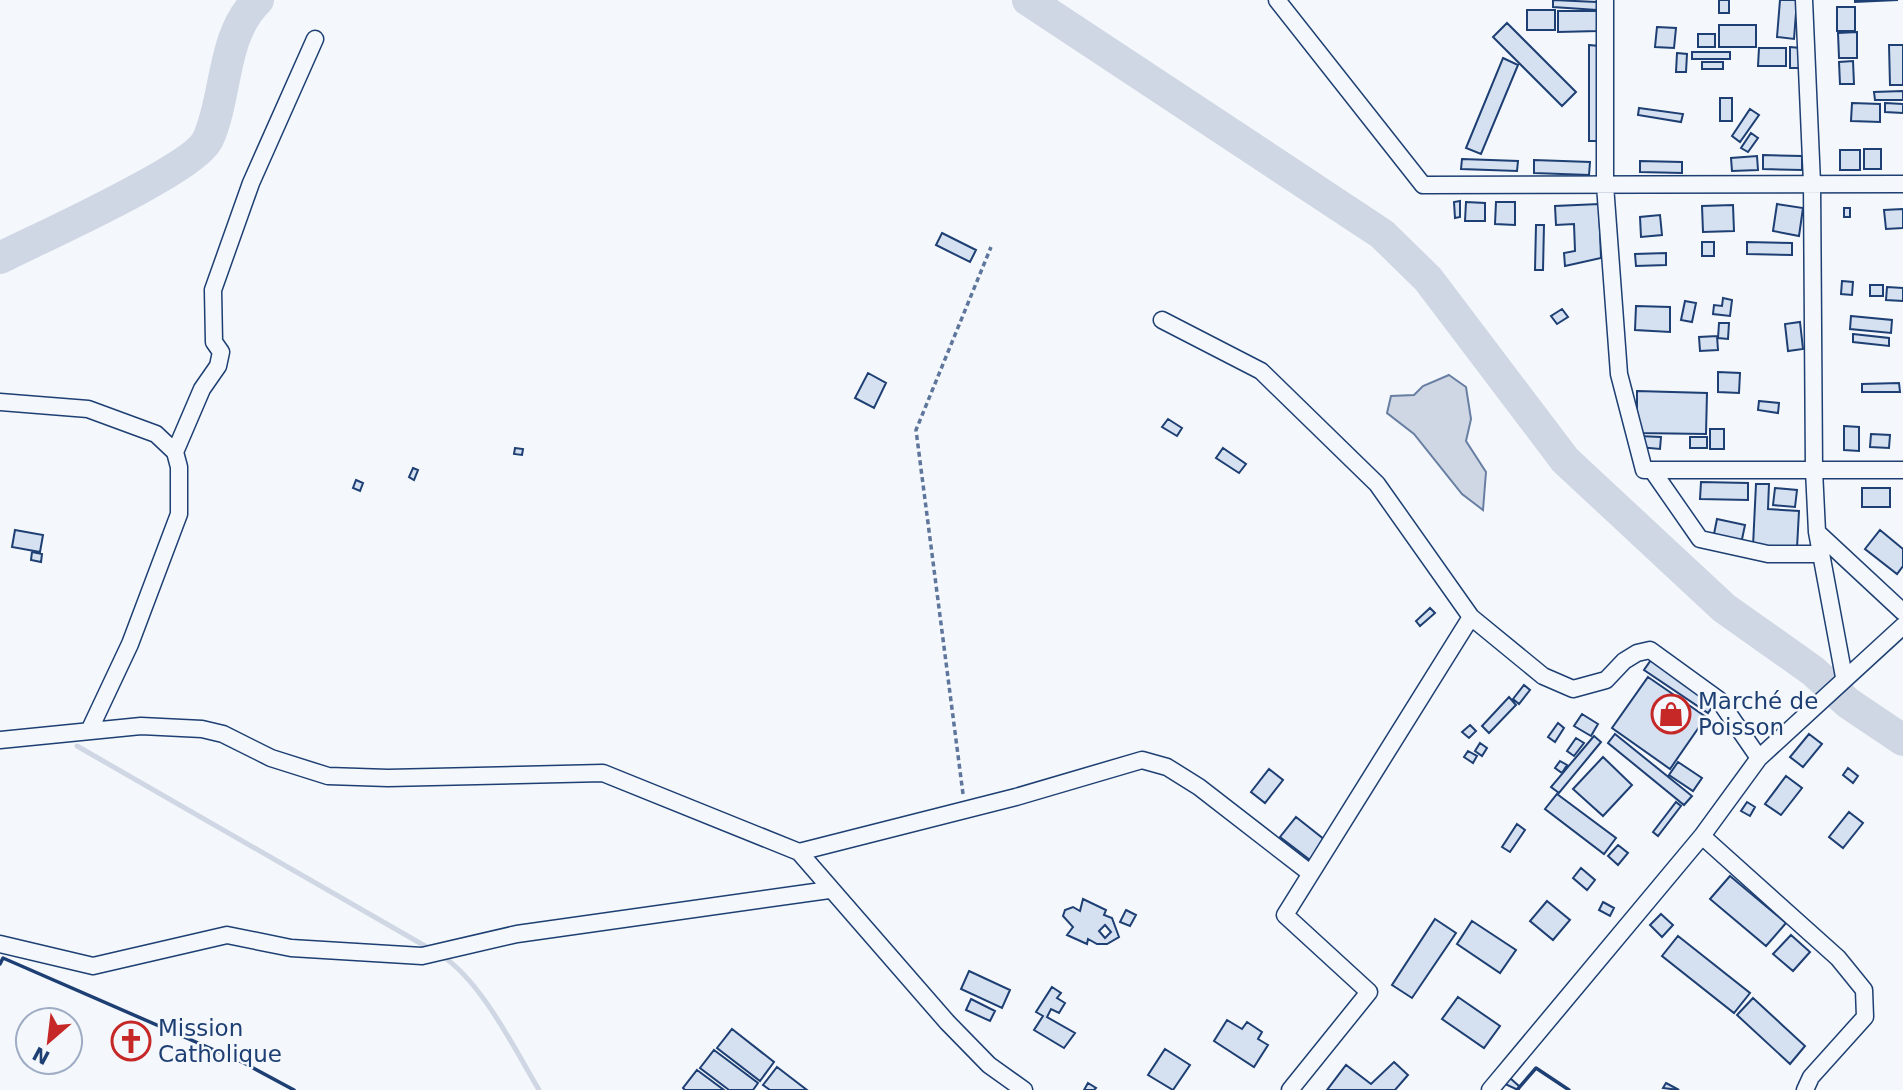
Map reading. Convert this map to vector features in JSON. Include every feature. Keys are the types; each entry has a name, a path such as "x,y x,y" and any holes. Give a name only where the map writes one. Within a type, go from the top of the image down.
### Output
{"street":[{"path":"1277,0 1423,185 1903,184"},
{"path":"1605,0 1605,185 1619,374 1644,470 1903,470"},
{"path":"1804,0 1812,183 1814,470 1817,532 1844,677"},
{"path":"175,452 202,389 218,366 221,352 214,342 213,290 251,183 316,39"},
{"path":"1162,320 1261,371 1377,484 1471,617 1543,676 1573,689 1606,680 1624,661 1637,653 1650,650 1719,700 1759,758"},
{"path":"0,402 88,409 156,434 175,452 179,467 179,514 130,644 90,729"},
{"path":"1653,470 1700,539 1768,554 1821,554"},
{"path":"1817,532 1903,612"},
{"path":"1290,1090 1369,992 1284,915 1471,617"},
{"path":"1490,1090 1702,836 1759,758 1819,705 1844,677 1903,626"},
{"path":"0,740 141,726 202,729 223,734 271,758 328,776 388,778 603,773 799,852 947,1022 989,1065 1024,1090"},
{"path":"799,852 965,810 1142,760 1167,768 1199,787 1310,873"},
{"path":"1702,836 1838,958 1864,990 1865,1017 1811,1077 1805,1090"},
{"path":"0,944 93,966 227,935 291,948 422,956 517,934 830,890"}],"path":[{"path":"965,810 916,430 991,247"}],"shaded area":[{"path":"1449,375 1466,387 1471,419 1466,441 1486,472 1483,510 1462,494 1414,434 1387,413 1391,396 1414,395 1423,386"}],"building":[{"path":"1553,0 1597,2 1597,10 1553,7"},
{"path":"1719,0 1729,0 1729,13 1719,13"},
{"path":"1780,0 1797,0 1794,39 1777,37"},
{"path":"1855,0 1898,0 1855,2"},
{"path":"1837,7 1855,7 1855,31 1837,31"},
{"path":"1527,10 1555,10 1555,30 1527,30"},
{"path":"1558,11 1598,11 1598,31 1558,32"},
{"path":"1507,23 1576,92 1562,106 1493,37"},
{"path":"1719,25 1756,25 1756,47 1719,47"},
{"path":"1657,27 1676,28 1674,48 1655,47"},
{"path":"1857,32 1857,58 1839,58 1838,33"},
{"path":"1698,34 1715,34 1715,47 1698,47"},
{"path":"1589,45 1599,46 1599,141 1589,141"},
{"path":"1889,45 1903,45 1903,85 1890,85"},
{"path":"1790,47 1800,48 1800,68 1790,68"},
{"path":"1759,48 1786,48 1786,66 1758,66"},
{"path":"1692,52 1730,52 1730,59 1692,59"},
{"path":"1677,53 1687,54 1686,72 1676,72"},
{"path":"1503,58 1518,65 1481,154 1466,148"},
{"path":"1853,61 1854,84 1840,84 1839,62"},
{"path":"1702,62 1723,62 1723,69 1702,69"},
{"path":"1903,91 1903,100 1875,100 1874,92"},
{"path":"1720,98 1732,98 1732,121 1720,121"},
{"path":"1852,103 1880,104 1880,122 1851,121"},
{"path":"1885,103 1903,104 1903,113 1885,112"},
{"path":"1639,108 1683,114 1681,122 1638,115"},
{"path":"1750,109 1759,115 1740,142 1732,136"},
{"path":"1751,133 1758,138 1748,152 1741,148"},
{"path":"1864,149 1881,149 1881,169 1864,169"},
{"path":"1840,150 1860,150 1860,170 1840,170"},
{"path":"1763,155 1802,156 1802,170 1763,169"},
{"path":"1757,156 1758,170 1732,171 1731,158"},
{"path":"1462,159 1518,161 1517,171 1461,169"},
{"path":"1534,160 1590,162 1589,175 1534,173"},
{"path":"1640,161 1682,162 1682,173 1640,172"},
{"path":"1460,201 1460,217 1455,218 1454,202"},
{"path":"1466,202 1485,203 1485,221 1465,221"},
{"path":"1496,202 1515,202 1515,225 1495,224"},
{"path":"1599,204 1601,258 1565,266 1564,253 1575,251 1574,224 1556,225 1555,206"},
{"path":"1777,204 1803,208 1799,236 1773,231"},
{"path":"1733,205 1734,231 1703,232 1702,206"},
{"path":"1844,208 1850,208 1850,217 1844,217"},
{"path":"1903,209 1903,228 1886,229 1884,210"},
{"path":"1660,215 1662,235 1641,237 1640,217"},
{"path":"1536,225 1544,225 1543,270 1535,270"},
{"path":"942,233 976,250 970,262 936,245"},
{"path":"1702,242 1714,242 1714,256 1702,256"},
{"path":"1747,242 1792,243 1792,255 1747,254"},
{"path":"1666,253 1666,265 1636,266 1635,254"},
{"path":"1842,281 1853,282 1852,295 1841,294"},
{"path":"1870,285 1883,285 1883,296 1870,296"},
{"path":"1887,287 1903,288 1903,301 1886,300"},
{"path":"1723,298 1732,300 1730,316 1713,314 1714,305 1722,306"},
{"path":"1685,301 1696,303 1692,322 1681,320"},
{"path":"1636,306 1670,307 1670,332 1635,330"},
{"path":"1562,309 1568,317 1557,324 1551,316"},
{"path":"1851,316 1892,320 1891,333 1850,329"},
{"path":"1800,322 1803,349 1788,351 1785,324"},
{"path":"1719,323 1729,323 1728,339 1718,338"},
{"path":"1853,334 1889,338 1889,346 1853,342"},
{"path":"1717,336 1718,350 1700,351 1699,337"},
{"path":"1718,372 1740,373 1739,393 1718,392"},
{"path":"868,373 886,383 874,408 855,398"},
{"path":"1899,383 1900,392 1862,392 1862,384"},
{"path":"1637,391 1707,393 1706,434 1637,433"},
{"path":"1759,401 1779,403 1778,413 1758,410"},
{"path":"1168,419 1182,428 1177,436 1162,427"},
{"path":"1844,426 1859,427 1859,451 1844,450"},
{"path":"1710,429 1724,429 1724,449 1710,449"},
{"path":"1871,434 1890,435 1889,448 1870,447"},
{"path":"1639,436 1661,437 1660,449 1639,447"},
{"path":"1690,437 1707,437 1707,448 1690,448"},
{"path":"515,448 523,449 522,455 514,454"},
{"path":"1223,448 1246,464 1239,473 1216,458"},
{"path":"413,468 418,470 414,480 409,477"},
{"path":"356,480 363,483 360,491 353,488"},
{"path":"1701,482 1748,483 1748,500 1700,499"},
{"path":"1756,484 1769,484 1768,509 1799,511 1797,548 1753,546"},
{"path":"1775,488 1797,490 1795,507 1773,505"},
{"path":"1862,488 1890,488 1890,507 1862,507"},
{"path":"1717,519 1745,525 1741,544 1713,539"},
{"path":"15,530 43,535 40,552 12,547"},
{"path":"1880,530 1903,549 1903,566 1897,574 1865,549"},
{"path":"32,552 42,554 41,562 31,560"},
{"path":"1430,608 1435,613 1420,626 1416,621"},
{"path":"1651,660 1715,703 1708,713 1644,670"},
{"path":"1648,677 1706,717 1670,769 1612,728"},
{"path":"1524,685 1530,690 1519,704 1513,699"},
{"path":"1509,697 1516,705 1489,733 1482,726"},
{"path":"1582,714 1598,724 1591,736 1574,726"},
{"path":"1558,723 1564,728 1555,742 1548,737"},
{"path":"1470,725 1476,731 1469,738 1462,732"},
{"path":"1615,734 1692,796 1684,805 1608,743"},
{"path":"1809,734 1822,744 1803,767 1790,757"},
{"path":"1594,736 1601,742 1559,793 1551,787"},
{"path":"1576,738 1584,743 1574,756 1567,751"},
{"path":"1480,743 1487,748 1482,756 1475,751"},
{"path":"1468,751 1477,756 1473,763 1464,757"},
{"path":"1603,757 1632,785 1603,816 1573,789"},
{"path":"1560,761 1567,765 1562,773 1555,768"},
{"path":"1678,762 1702,778 1693,791 1669,775"},
{"path":"1848,768 1858,776 1853,783 1843,775"},
{"path":"1269,769 1283,780 1265,803 1251,792"},
{"path":"1786,776 1802,788 1781,815 1765,804"},
{"path":"1557,794 1616,838 1604,854 1545,809"},
{"path":"1676,802 1681,806 1658,836 1653,832"},
{"path":"1747,802 1755,807 1750,816 1741,811"},
{"path":"1849,812 1863,823 1843,848 1829,837"},
{"path":"1296,817 1325,840 1310,860 1280,837"},
{"path":"1517,824 1525,830 1510,852 1502,847"},
{"path":"1618,845 1628,853 1618,865 1608,856"},
{"path":"1581,868 1595,880 1587,890 1573,878"},
{"path":"1730,876 1786,923 1766,946 1710,899"},
{"path":"1083,899 1106,910 1104,915 1112,918 1119,937 1107,944 1097,944 1088,939 1087,944 1067,935 1073,927 1063,916 1065,910 1073,907 1080,911","holes":["1105,925 1111,932 1105,938 1099,931"]},
{"path":"1547,901 1570,920 1553,940 1530,921"},
{"path":"1603,902 1614,908 1610,916 1599,910"},
{"path":"1126,910 1136,915 1130,926 1120,922"},
{"path":"1661,914 1673,925 1662,937 1650,925"},
{"path":"1435,919 1456,933 1412,998 1392,985"},
{"path":"1472,921 1516,950 1500,973 1457,944"},
{"path":"1791,935 1810,952 1793,971 1773,954"},
{"path":"1678,936 1750,993 1734,1013 1662,956"},
{"path":"969,971 1010,990 1002,1008 961,989"},
{"path":"1052,987 1061,993 1057,998 1065,1003 1059,1013 1051,1009 1047,1017 1075,1033 1064,1048 1034,1030 1043,1016 1036,1012"},
{"path":"1458,997 1500,1026 1484,1048 1442,1019"},
{"path":"1753,998 1805,1046 1790,1064 1737,1015"},
{"path":"971,999 995,1011 990,1021 966,1010"},
{"path":"1227,1020 1242,1029 1247,1022 1262,1032 1258,1039 1268,1045 1254,1067 1214,1041"},
{"path":"732,1029 774,1062 760,1081 717,1048"},
{"path":"1165,1049 1190,1065 1173,1090 1148,1075"},
{"path":"714,1050 758,1083 753,1090 729,1090 700,1068"},
{"path":"1394,1062 1408,1075 1395,1090 1327,1090 1346,1065 1371,1084"},
{"path":"777,1067 807,1090 770,1090 763,1085"},
{"path":"697,1070 724,1090 685,1090 683,1088"},
{"path":"1510,1078 1520,1087 1518,1090 1505,1084"},
{"path":"1088,1083 1096,1088 1084,1090"},
{"path":"1666,1083 1679,1090 1663,1088"}],"waterway":[{"path":"0,258 146,185 197,152 208,139 214,122 237,31 258,0"},
{"path":"1028,0 1382,234 1428,279 1565,460 1724,608 1813,671 1848,703 1903,740"},
{"path":"77,746 432,950"},
{"path":"441,955 456,967 483,999 539,1090"}],"wall":[{"path":"0,964 3,958 244,1063 294,1090"},
{"path":"1517,1090 1536,1068 1569,1090"}],"place":[{"name":"Marché de Poisson","path":"1671,714"},
{"name":"Mission Catholique","path":"131,1041"}]}
